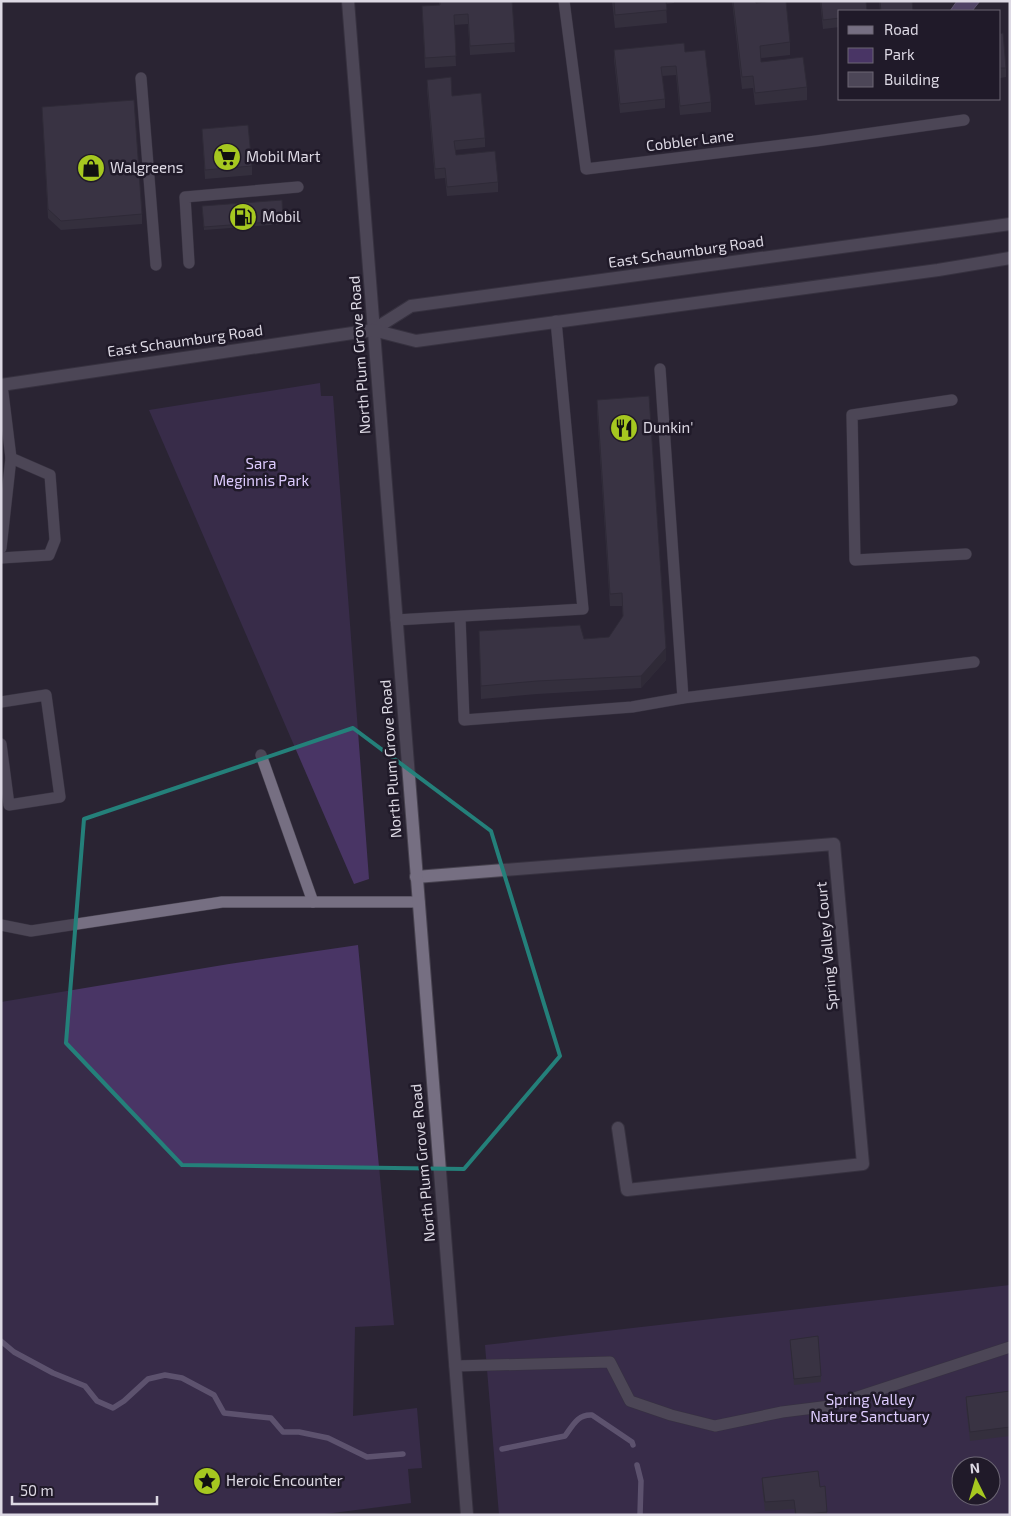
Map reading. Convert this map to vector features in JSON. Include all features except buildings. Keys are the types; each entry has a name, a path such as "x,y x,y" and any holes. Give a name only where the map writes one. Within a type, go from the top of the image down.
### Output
{"street":[{"name":"North Plum Grove Road","path":"348,1 467,1515"},
{"name":"East Schaumburg Road","path":"373,330 412,306 1010,224"},
{"name":"East Schaumburg Road","path":"2,385 373,330 416,340 938,270 1010,258"},
{"name":"Spring Valley Court","path":"416,877 834,844 863,1164 627,1190 618,1128"}],"lane":[{"name":"Cobbler Lane","path":"564,1 586,169 729,150 816,141 964,120"},
{"path":"141,78 156,265"},
{"path":"189,263 185,197 298,187"},
{"path":"396,620 460,618 583,609 556,320"},
{"path":"660,369 683,698"},
{"path":"1,548 11,458 2,385"},
{"path":"952,400 852,415 855,560 966,554"},
{"path":"1,558 49,555 55,540 50,475 11,458"},
{"path":"460,618 464,720 632,707 683,698 974,662"},
{"path":"1,702 46,695 60,797 9,805 1,744"},
{"path":"261,755 312,902"},
{"path":"1,925 31,931 222,902 419,902"},
{"path":"455,1366 610,1362 630,1401 671,1415 715,1426 782,1412 830,1406 1010,1347"}],"highlighted area":[{"path":"353,728 491,831 560,1056 464,1169 182,1165 66,1043 84,819"}],"green space":[{"name":"Sara Meginnis Park","path":"320,383 321,396 333,396 369,879 354,884 149,410"},
{"path":"358,945 394,1325 355,1327 353,1416 417,1408 422,1468 408,1469 411,1503 317,1515 1,1515 1,1002 229,964"},
{"name":"Spring Valley Nature Sanctuary","path":"1010,1285 1010,1515 499,1515 485,1345"}],"shaded area":[{"path":"957,1 980,1 973,10 951,10"}],"waterway":[{"path":"1,1341 14,1352 53,1373 85,1386 97,1401 113,1408 124,1401 148,1379 165,1375 182,1378 214,1395 224,1413 271,1418 283,1432 299,1432 328,1438 367,1457 403,1454"},
{"path":"502,1449 565,1436 579,1418 587,1415 592,1415 632,1442 633,1445"},
{"path":"637,1465 641,1481 640,1515"}],"place":[{"name":"Mobil Mart","path":"227,157"},
{"name":"Walgreens","path":"91,168"},
{"name":"Mobil","path":"243,217"},
{"name":"Dunkin'","path":"624,428"},
{"name":"Heroic Encounter","path":"207,1481"}]}
